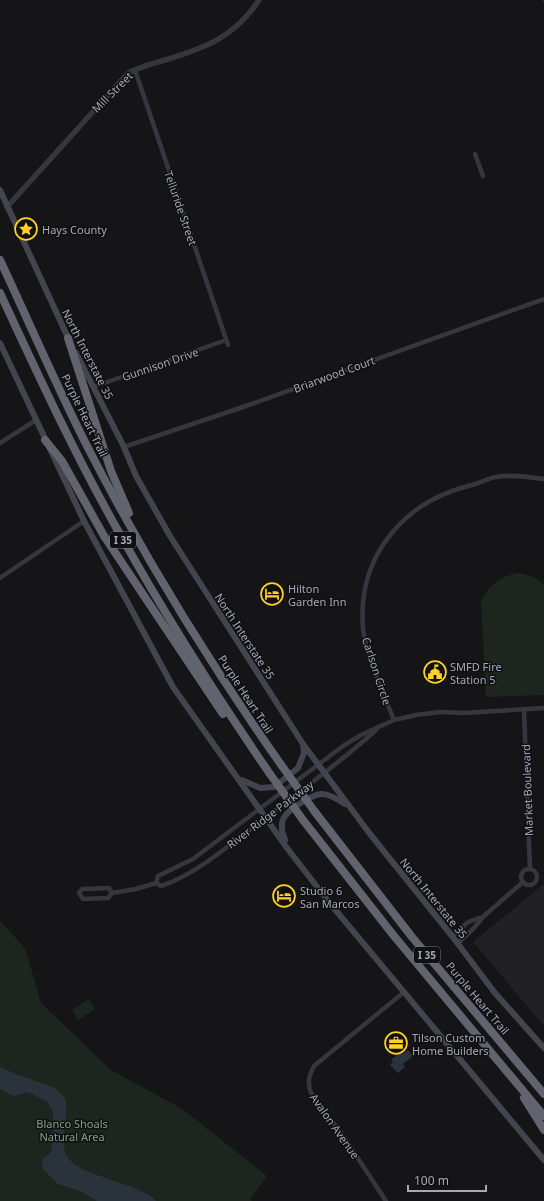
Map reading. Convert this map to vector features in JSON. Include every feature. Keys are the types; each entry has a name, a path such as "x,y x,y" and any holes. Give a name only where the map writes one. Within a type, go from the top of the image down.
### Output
{"highway":[{"name":"Purple Heart Trail","path":"0,260 87,445 145,550 215,667 315,812 407,930 544,1094"},
{"name":"I 35","path":"0,293 60,422 120,535 194,661 270,774 303,820 361,895 544,1116"},
{"path":"68,338 111,472 145,550"},
{"path":"45,440 62,461 104,536 160,623 257,762 270,774"},
{"path":"509,1074 544,1130"}],"main road":[{"name":"North Interstate 35","path":"0,190 68,338 124,447 136,476 170,536 303,744 349,806 458,943 495,993 544,1048"},
{"path":"0,343 84,521 173,687 239,778 287,848 328,901 544,1160"},
{"path":"239,778 255,787 268,789 274,787 298,768 304,753 303,744"},
{"path":"287,848 282,832 282,823 286,816 313,795 324,794 349,806"}],"street":[{"name":"Mill Street","path":"7,207 120,81 134,70 198,50 216,42 246,17 259,0"},
{"name":"Telluride Street","path":"134,70 227,343"},
{"path":"475,154 483,176"},
{"name":"Briarwood Court","path":"124,447 242,407 544,299"},
{"name":"Gunnison Drive","path":"94,387 227,343"},
{"path":"0,443 36,420"},
{"name":"Carlson Circle","path":"394,720 368,649 363,629 363,605 366,586 370,571 384,541 398,524 414,512 462,486 495,477 511,476 544,479"},
{"path":"0,578 84,521"},
{"name":"River Ridge Parkway","path":"156,883 158,876 194,859 349,742 394,720 440,712 464,713 544,708"},
{"name":"Market Boulevard","path":"524,710 530,870"},
{"name":"River Ridge Parkway","path":"112,893 109,888 100,888 82,889 79,893 83,899 108,898 112,893 136,889 156,883 161,886 190,873 350,754 378,728"},
{"name":"Market Boulevard","path":"523,882 522,873 530,870"},
{"name":"Market Boulevard","path":"523,882 529,885 536,880 535,873 530,870"},
{"name":"Market Boulevard","path":"458,943 484,916 523,882"},
{"name":"Market Boulevard","path":"452,936 468,922 484,916"},
{"name":"Avalon Avenue","path":"386,1201 344,1137 311,1093 308,1085 314,1066 404,992"}],"shaded area":[{"path":"544,884 544,1026 473,942"},
{"path":"406,1051 409,1051 413,1056 403,1064 405,1067 398,1073 390,1065 393,1062 391,1060 401,1052 403,1054"},
{"path":"0,1067 55,1088 66,1099 64,1146 65,1152 70,1160 92,1173 136,1188 156,1201 97,1201 83,1192 58,1184 43,1169 42,1160 51,1152 53,1112 47,1101 27,1092 15,1096 0,1089"}],"green space":[{"path":"517,573 532,576 544,585 544,695 486,697 481,601 491,586 496,582"},
{"name":"Blanco Shoals Natural Area","path":"0,921 25,948 41,1003 111,1070 184,1110 267,1176 250,1199 252,1201 0,1201"},
{"path":"89,999 95,1009 78,1020 72,1010"}],"place":[{"name":"Hays County","path":"26,229"},
{"name":"Hilton Garden Inn","path":"272,594"},
{"name":"SMFD Fire Station 5","path":"435,672"},
{"name":"Studio 6 San Marcos","path":"284,896"},
{"name":"Tilson Custom Home Builders","path":"396,1043"}]}
